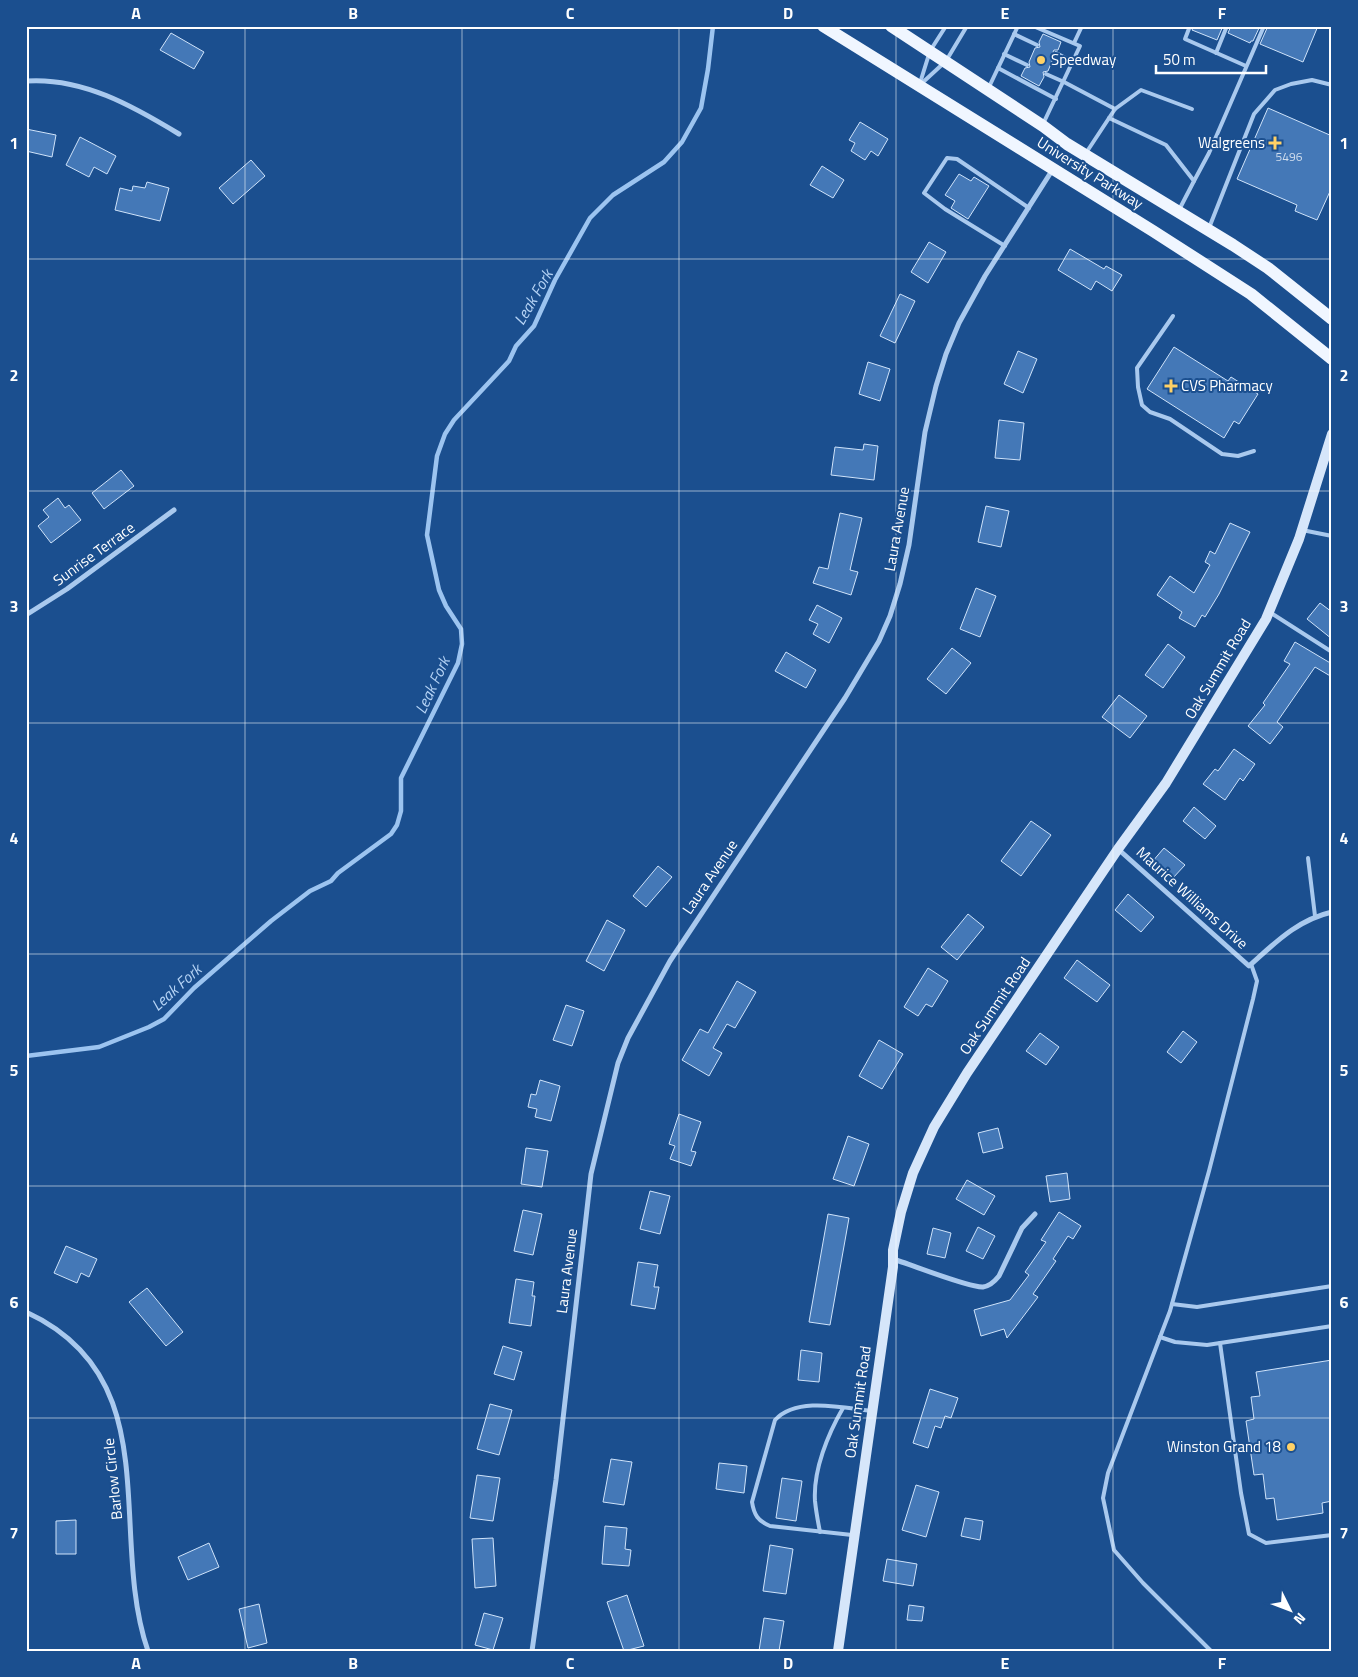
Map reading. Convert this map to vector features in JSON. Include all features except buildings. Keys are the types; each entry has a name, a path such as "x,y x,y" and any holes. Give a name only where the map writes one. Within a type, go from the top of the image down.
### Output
{"main road":[{"name":"University Parkway","path":"824,26 1251,294 1332,359"},
{"name":"University Parkway","path":"892,26 1043,126 1067,144 1268,268 1332,319"},
{"name":"Oak Summit Road","path":"838,1651 893,1258 901,1212 913,1173 934,1127 967,1073 1118,849 1166,783 1269,611 1302,530 1332,434"}],"street":[{"path":"26,81 63,82 88,89 144,113 179,134"},
{"name":"Laura Avenue","path":"532,1651 556,1480 591,1174 618,1063 628,1038 670,961 845,698 879,641 898,592 909,545 925,432 946,354 959,323 985,276 1053,169"},
{"name":"Sunrise Terrace","path":"26,615 67,589 174,510"},
{"name":"Maurice Williams Drive","path":"1118,849 1250,965"},
{"path":"1250,965 1284,934 1315,916 1332,912"},
{"path":"893,1258 982,1287 999,1276 1022,1228 1035,1214"},
{"name":"Barlow Circle","path":"26,1312 45,1322 67,1338 86,1357 101,1379 113,1403 121,1428 126,1455 137,1609 148,1651"}],"lane":[{"path":"920,85 930,51 946,26"},
{"path":"920,85 946,61 967,26"},
{"path":"987,90 1018,26"},
{"path":"1033,26 1080,46 1043,126"},
{"path":"1074,43 1082,26"},
{"path":"1190,26 1185,39 1246,66"},
{"path":"1216,53 1227,26"},
{"path":"1178,212 1209,153 1264,26"},
{"path":"1014,34 1037,45"},
{"path":"1056,53 1073,62"},
{"path":"1004,54 1027,65"},
{"path":"998,68 1056,99"},
{"path":"1046,74 1114,109"},
{"path":"1208,230 1254,114 1275,90 1291,84 1312,80 1332,85"},
{"path":"1085,155 1114,109 1141,90 1192,109"},
{"path":"1109,118 1166,145 1194,182"},
{"path":"1004,246 945,209 924,193 947,158 957,159 1028,208"},
{"path":"1173,316 1137,368 1138,387 1142,405 1150,412 1170,419 1222,454 1238,456 1254,450"},
{"path":"1302,530 1332,536"},
{"path":"1269,611 1332,652"},
{"path":"1308,858 1315,916"},
{"path":"1211,1651 1142,1583 1114,1550 1103,1498 1108,1473 1172,1304 1210,1171 1257,982 1250,965"},
{"path":"1172,1304 1197,1307 1332,1286"},
{"path":"1160,1337 1175,1342 1207,1345 1332,1326"},
{"path":"1220,1343 1241,1494 1249,1534 1266,1543 1332,1535"},
{"path":"854,1535 770,1526 761,1522 754,1514 752,1502 775,1420 782,1413 798,1407 817,1405 872,1411"},
{"path":"820,1532 815,1500 819,1464 831,1429 843,1408"}],"waterway":[{"name":"Leak Fork","path":"26,1056 99,1047 164,1019 194,988 271,921 310,891 331,881 338,873 391,834 397,825 401,811 401,778 458,663 462,644 461,629 446,606 439,590 427,535 437,456 445,434 454,420 509,361 516,346 534,326 555,280 590,218 613,195 664,162 682,142 701,108 713,26"}],"place":[{"name":"Speedway","path":"1041,60"},
{"name":"Walgreens","path":"1275,143"},
{"name":"CVS Pharmacy","path":"1171,386"},
{"name":"Winston Grand 18","path":"1291,1447"}]}
